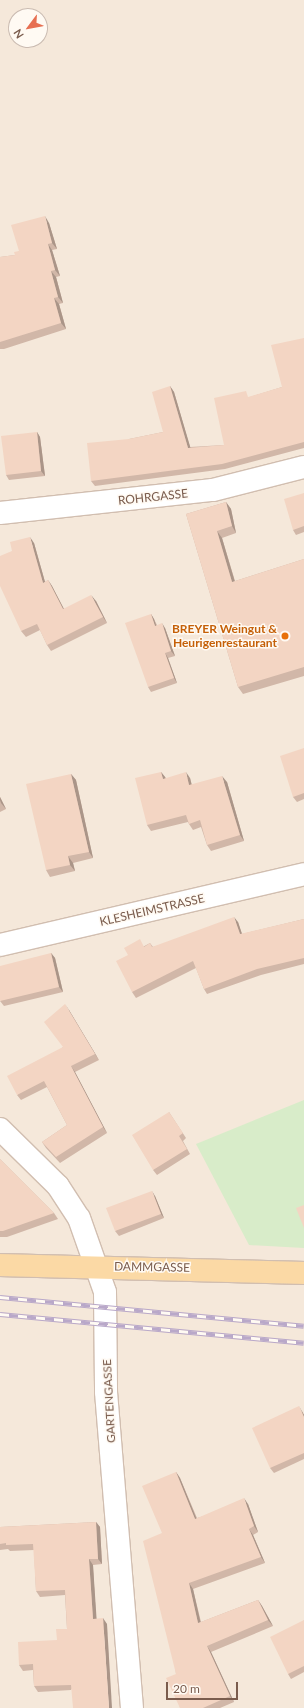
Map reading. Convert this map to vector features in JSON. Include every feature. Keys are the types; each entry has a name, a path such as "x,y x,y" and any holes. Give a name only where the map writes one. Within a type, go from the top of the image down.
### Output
{"main road":[{"name":"DAMMGASSE","path":"0,1265 97,1266 304,1273"}],"street":[{"name":"ROHRGASSE","path":"0,513 213,490 304,466"},
{"name":"KLESHEIMSTRASSE","path":"0,945 304,874"},
{"name":"GARTENGASSE","path":"0,1129 58,1186 79,1218 105,1292 106,1392 132,1708"}],"shaded area":[{"path":"0,0 304,0 304,1708 0,1708"}],"green space":[{"path":"304,1100 304,1248 249,1245 196,1144"}],"building":[{"path":"45,216 52,243 48,244 55,270 51,271 58,297 54,298 61,323 0,342 0,257 15,255 14,252 19,251 11,225"},
{"path":"304,338 304,442 222,464 91,481 87,443 129,439 163,432 152,392 170,386 188,448 224,445 214,398 246,391 248,397 282,387 271,345"},
{"path":"37,432 41,471 6,475 1,436"},
{"path":"304,493 304,526 293,530 284,499"},
{"path":"226,502 232,526 217,531 232,582 304,559 304,667 238,687 186,514"},
{"path":"30,537 43,583 48,580 63,609 91,595 103,617 47,645 37,624 21,631 0,586 0,556 12,551 10,542"},
{"path":"151,614 155,626 162,623 171,651 165,653 174,678 148,687 125,623"},
{"path":"304,748 304,793 293,797 280,756"},
{"path":"161,772 163,779 186,772 189,785 222,776 240,835 207,845 200,820 189,824 186,815 147,825 135,778"},
{"path":"71,774 89,852 68,856 70,865 46,870 26,784"},
{"path":"234,917 240,934 304,919 304,958 257,969 204,989 193,961 132,992 116,961 128,955 124,948 140,939 144,947 150,943 152,947"},
{"path":"51,953 59,987 0,1001 0,966"},
{"path":"65,1004 95,1054 71,1066 103,1127 56,1157 42,1142 67,1125 44,1081 17,1095 7,1076 63,1047 44,1022"},
{"path":"169,1112 183,1133 179,1136 187,1149 153,1170 132,1135"},
{"path":"0,1159 54,1213 0,1231"},
{"path":"152,1191 161,1214 115,1231 106,1208"},
{"path":"304,1205 304,1228 296,1208"},
{"path":"299,1406 304,1417 304,1453 270,1468 252,1428"},
{"path":"176,1472 195,1519 244,1498 254,1526 249,1529 261,1557 189,1583 198,1623 258,1600 268,1620 207,1646 230,1696 203,1708 180,1708 166,1678 176,1674 143,1541 162,1533 142,1486"},
{"path":"96,1522 98,1559 89,1559 93,1619 103,1618 109,1708 73,1708 71,1685 34,1686 33,1664 19,1665 18,1642 57,1640 56,1629 67,1629 65,1590 36,1591 33,1544 0,1544 0,1527"},
{"path":"304,1620 304,1666 288,1674 270,1637"}],"railway":[{"path":"0,1297 304,1326"},
{"path":"0,1314 304,1343"}],"place":[{"name":"BREYER Weingut & Heurigenrestaurant","path":"285,636"}]}
